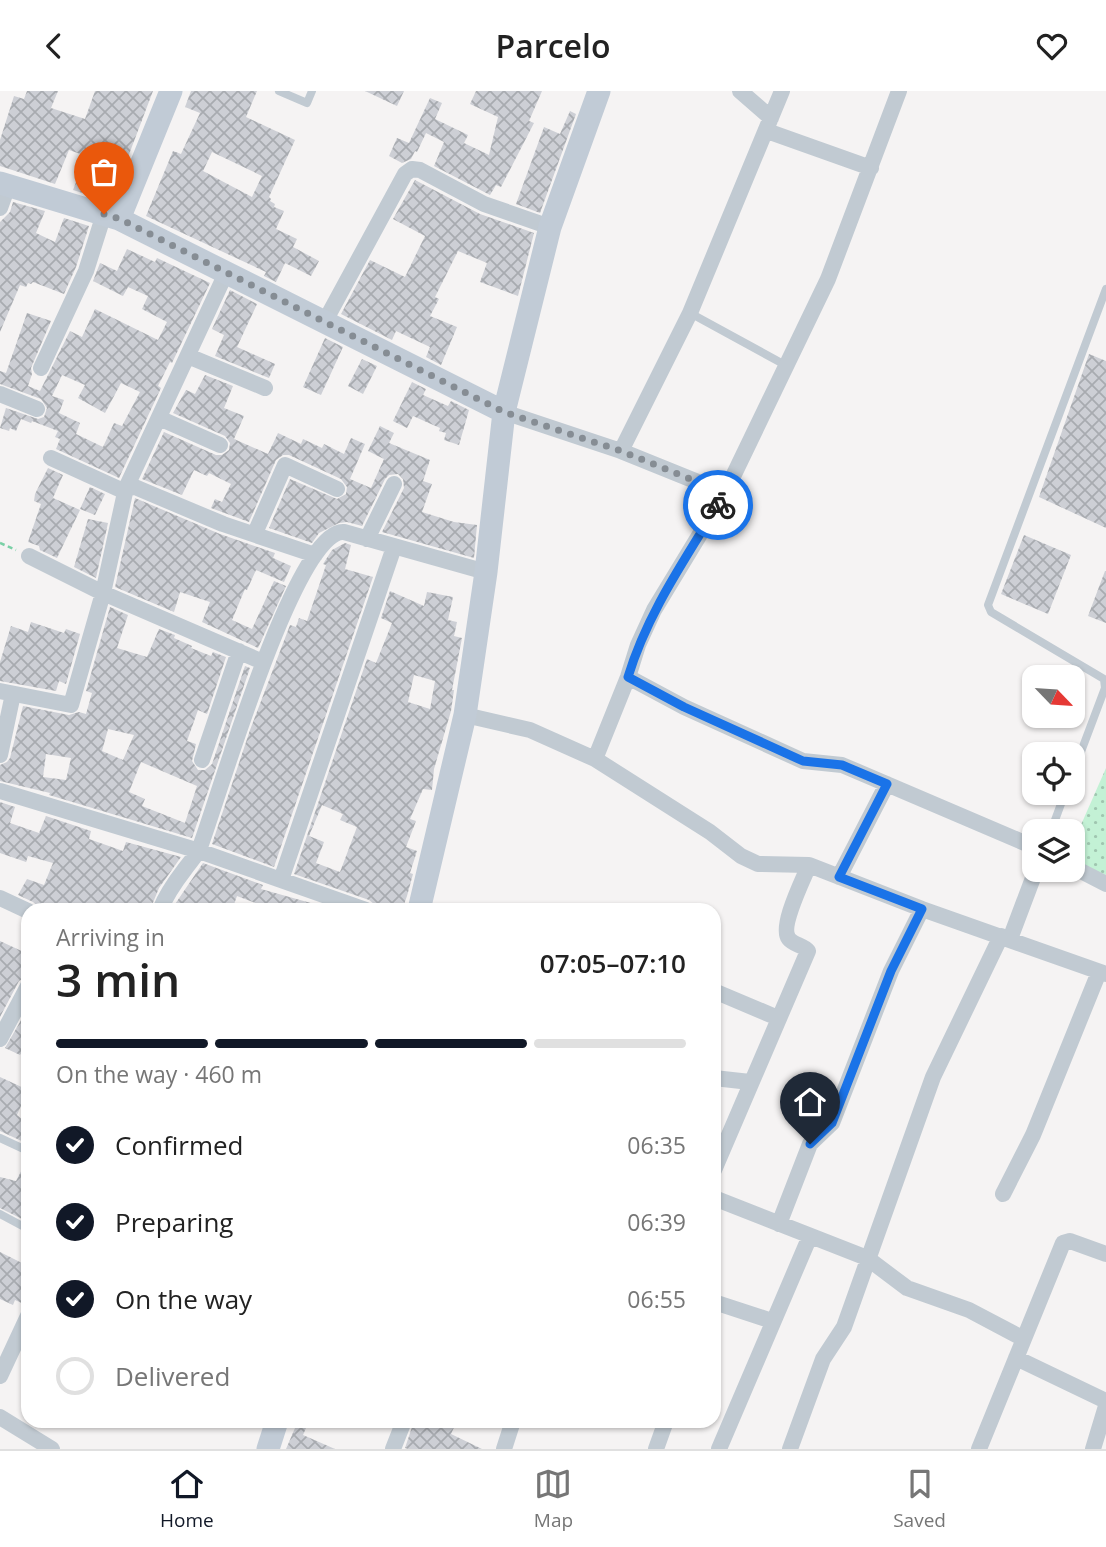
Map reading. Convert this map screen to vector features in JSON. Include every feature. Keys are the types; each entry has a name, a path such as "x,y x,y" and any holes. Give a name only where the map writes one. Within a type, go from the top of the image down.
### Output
{"street":[{"path":"41,368 171,91"},
{"path":"421,903 465,715 486,572 504,412 550,227 599,91"},
{"path":"740,91 769,124 871,168"},
{"path":"621,451 690,313 782,91"},
{"path":"595,759 654,610 725,493 828,278 900,91"},
{"path":"324,323 405,174 412,169 420,170 484,204 550,227"},
{"path":"3,192 112,217 504,412 621,451 725,493"},
{"path":"0,755 7,693 71,705 103,593 126,488 226,272"},
{"path":"188,356 265,388"},
{"path":"0,394 37,409"},
{"path":"159,418 220,445"},
{"path":"51,458 118,489 142,489 223,524 315,555"},
{"path":"255,533 285,465 337,489"},
{"path":"367,539 394,484"},
{"path":"164,903 174,884 199,851 263,662 290,599 327,538 338,532 486,572"},
{"path":"281,880 394,547"},
{"path":"29,556 103,593 263,662"},
{"path":"202,760 239,651"},
{"path":"628,677 684,707 803,761 842,765 1022,842"},
{"path":"465,715 530,730 595,759 710,832 741,856 758,864 809,865 922,909 1103,973 1033,1135 1003,1193"},
{"path":"839,877 887,784"},
{"path":"0,791 199,851 346,903"},
{"path":"721,1153 808,951 789,939 786,932 809,865"},
{"path":"1085,873 1106,884"},
{"path":"790,1449 823,1359 844,1327 933,1077 1005,938 1031,882"},
{"path":"0,898 21,908"},
{"path":"779,1224 810,1144 832,1123 891,971 922,909"},
{"path":"721,994 778,1018"},
{"path":"0,1039 21,999"},
{"path":"721,1078 750,1082"},
{"path":"721,1201 867,1258 907,1288 969,1310 1022,1338"},
{"path":"719,1449 810,1236"},
{"path":"979,1449 1063,1243 1070,1241 1106,1254"},
{"path":"721,1304 772,1321"},
{"path":"0,1376 21,1331"},
{"path":"1016,1358 1106,1404 1093,1449"},
{"path":"0,1417 52,1449"},
{"path":"268,1449 275,1428"},
{"path":"393,1449 401,1428"},
{"path":"504,1449 511,1428"},
{"path":"656,1449 664,1428"}],"lane":[{"path":"279,91 307,103 312,91"},
{"path":"1085,742 1105,688 1104,680 991,613 988,608 1106,289"},
{"path":"690,313 787,366"},
{"path":"0,1138 21,1148"},
{"path":"0,1214 21,1225"}],"path":[{"path":"0,543 29,556"}],"green space":[{"path":"1106,768 1106,875 1085,867 1084,819"}],"building":[{"path":"27,91 58,91 51,108 85,119 95,91 153,91 111,202 73,190 86,156 69,150 55,184 0,166 0,140 14,96 24,99"},
{"path":"191,91 257,91 246,117 295,140 269,197 275,204 274,207 284,211 276,229 297,239 293,247 319,261 311,276 285,263 276,282 264,276 266,272 146,216 173,151 181,154 200,113 185,107","holes":["212,152 262,176 252,197 203,171"]},
{"path":"365,91 404,91 397,106"},
{"path":"476,91 542,91 529,121 534,123 501,187 496,185 490,195 434,166 444,142 426,133 411,159 402,163 389,156 397,138 409,143 430,98 442,103 435,119 468,135 464,143 489,155 498,117 470,104"},
{"path":"570,111 576,114 540,213 516,204 544,127 560,134"},
{"path":"415,180 480,214 534,233 518,296 480,282 487,263 458,251 435,297 439,299 430,316 457,327 441,365 426,357 430,347 396,331 392,340 341,314 370,260 405,277 425,236 393,219"},
{"path":"13,202 45,211 36,233 55,242 64,218 89,226 64,294 33,282 26,287 20,285 0,332 0,222 10,212"},
{"path":"127,249 155,262 157,258 210,283 172,363 170,362 158,386 161,388 119,478 56,449 60,439 55,437 58,431 21,419 16,431 0,428 6,408 38,419 44,417 47,408 41,399 0,384 0,371 6,373 27,313 51,321 31,368 28,386 40,391 70,331 82,337 95,309 158,340 167,322 142,309 148,296 128,287 123,296 93,281 100,263 117,271","holes":["62,375 85,385 78,398 105,413 121,383 140,392 122,426 114,423 103,447 76,434 80,423 59,413 64,400 52,396"]},
{"path":"230,290 257,304 237,347 275,364 269,378 215,356 224,335 212,329"},
{"path":"325,338 343,347 321,395 303,387"},
{"path":"1089,354 1106,361 1106,528 1039,497"},
{"path":"362,359 377,366 363,394 348,386"},
{"path":"205,375 233,386 224,408 244,416 234,439 268,454 278,433 301,444 303,439 322,448 324,444 344,454 351,438 365,444 350,479 371,488 384,459 368,451 380,426 394,433 389,443 430,460 423,481 432,484 422,512 454,522 477,525 474,558 382,532 404,488 403,479 398,474 389,475 385,479 362,526 339,523 319,533 312,543 269,528 290,479 337,499 346,494 347,487 341,479 289,455 283,455 276,460 249,522 211,508 215,499 222,502 231,484 209,473 207,476 194,470 182,495 142,479 164,432 216,455 222,455 229,450 230,443 225,436 173,413 186,390 195,394"},
{"path":"412,382 426,389 423,395 448,406 451,401 469,410 459,445 444,440 446,433 439,431 440,428 413,416 407,428 393,421"},
{"path":"48,468 63,475 53,498 80,510 57,558 28,542 41,504 34,501 35,494"},
{"path":"90,487 105,494 95,515 80,509"},
{"path":"135,498 220,534 275,553 273,558 291,566 284,582 256,570 232,620 252,629 274,581 286,586 258,648 202,622 210,602 180,592 174,612 115,587"},
{"path":"88,519 108,523 96,578 74,567"},
{"path":"1024,535 1071,555 1048,614 1001,594"},
{"path":"345,543 351,545 345,569 373,577 274,867 212,844 250,730 290,625 296,627 299,618 307,621 326,565 323,564 332,550"},
{"path":"1106,571 1106,623 1088,616"},
{"path":"390,591 424,606 427,592 453,597 448,620 457,622 454,636 462,638 452,690 451,711 434,769 432,790 423,789 410,819 416,821 406,847 417,851 407,896 404,903 373,903 294,874 367,659 376,663 392,623 381,618","holes":["414,675 435,681 430,709 408,702","322,805 343,814 340,820 357,827 340,872 316,863 324,842 309,836"]},
{"path":"110,607 128,615 117,648 147,657 159,629 175,635 174,638 192,646 191,648 211,656 213,652 226,657 207,714 198,710 187,741 196,744 192,761 198,770 205,770 212,764 245,666 250,668 192,838 49,795 50,793 0,781 0,765 10,758 23,706 69,715 79,712 86,714 92,693 86,691","holes":["108,729 134,735 123,760 102,751","46,754 71,758 66,780 43,777","141,762 197,786 185,823 142,806 145,799 129,792"]},
{"path":"31,622 64,633 66,629 80,634 66,684 59,681 56,691 0,681 0,662 11,626 28,632"},
{"path":"0,802 15,807 10,823 39,833 46,816 91,831 89,839 123,851 126,842 181,857 159,888 153,903 34,903 18,895 27,879 44,885 53,863 28,856 26,862 0,853"},
{"path":"203,863 263,885 261,889 311,903 255,903 237,896 234,903 176,903"},
{"path":"0,941 21,951 21,980 0,1017"},
{"path":"21,1020 21,1054 5,1048"},
{"path":"0,1077 21,1087 21,1106 17,1115 21,1118 21,1141 0,1131"},
{"path":"21,1171 21,1218 0,1208 0,1177 16,1181"},
{"path":"0,1252 21,1262 21,1303 15,1300 13,1305 0,1299"},
{"path":"295,1428 306,1428 303,1435 335,1449 286,1449"},
{"path":"412,1428 454,1428 451,1434 482,1449 408,1449 405,1448"}],"way so far":[{"path":"104,214 120,219 504,412 621,451 725,493 718,505"}],"route":[{"path":"718,505 654,610 638,645 628,677 684,707 803,761 842,765 887,784 839,877 922,909 891,971 832,1123 810,1144"}]}
